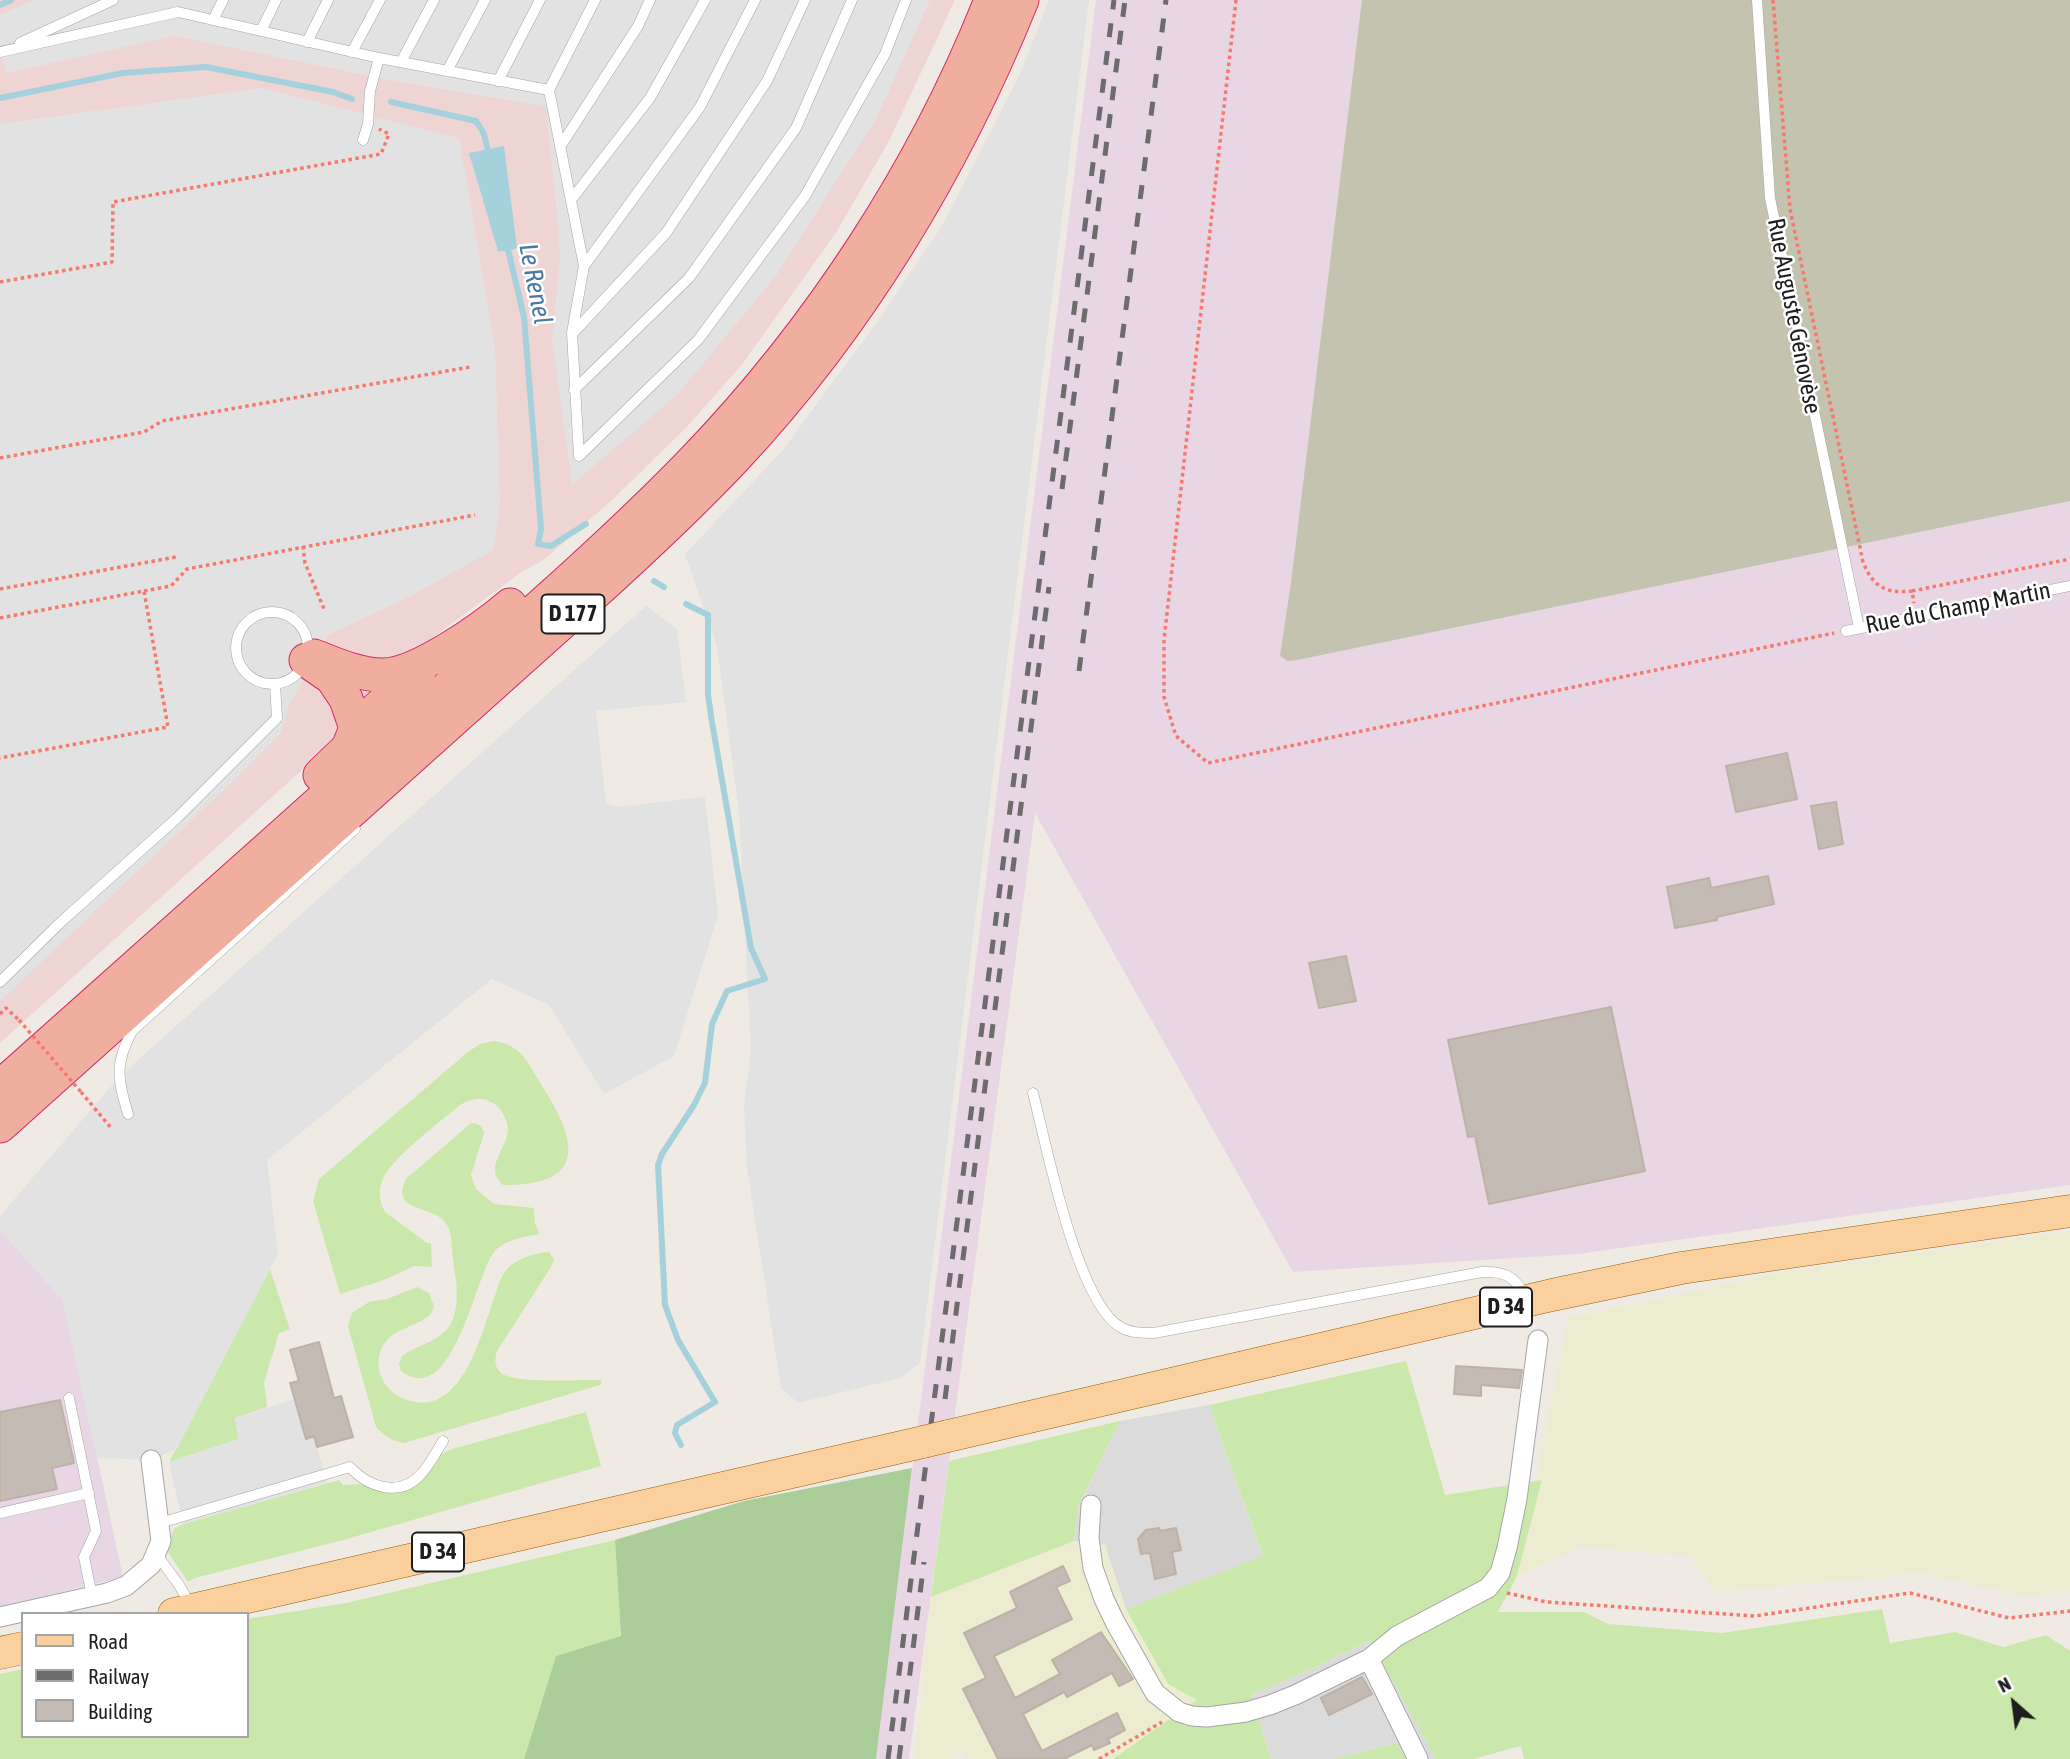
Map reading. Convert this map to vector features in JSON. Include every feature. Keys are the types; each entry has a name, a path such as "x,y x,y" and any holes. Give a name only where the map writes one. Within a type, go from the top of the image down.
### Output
{"highway":[{"name":"D 177","path":"0,1086 639,514 693,461 803,332 887,207 942,111 991,0"},
{"name":"D 177","path":"0,1126 502,678 644,548 735,458 832,341 917,214 963,134 1022,0"},
{"path":"0,1086 348,748 356,728 429,660 499,614 743,405"},
{"path":"306,657 383,676 429,660"},
{"path":"306,657 332,678 346,699 356,728"}],"main road":[{"name":"D 34","path":"183,1612 1681,1268 2070,1211"},
{"path":"0,1653 21,1648"}],"street":[{"path":"1091,1505 1090,1553 1104,1599 1148,1682 1165,1703 1179,1713 1207,1717 1274,1711 1369,1659 1397,1636 1488,1588 1500,1573 1517,1499 1538,1340"},
{"path":"22,1612 126,1586 151,1565 157,1555 160,1541 160,1523 151,1460"},
{"path":"0,1617 21,1612"},
{"path":"1369,1659 1418,1759"}],"lane":[{"path":"113,0 0,52 178,12 379,58 549,90"},
{"path":"178,12 184,0"},
{"path":"213,20 223,0"},
{"path":"261,31 276,0"},
{"path":"307,41 328,0"},
{"path":"352,52 380,0"},
{"path":"401,62 434,0"},
{"path":"447,71 485,0"},
{"path":"498,81 540,0"},
{"path":"595,0 549,90 584,266 572,333 579,456 698,340 805,196 885,54 906,0"},
{"path":"561,146 638,26 650,0"},
{"path":"571,200 650,98 705,0"},
{"path":"584,266 700,107 754,0"},
{"path":"572,333 666,233 767,81 805,0"},
{"path":"574,390 689,278 796,128 852,0"},
{"name":"Rue Auguste Génovèse","path":"1757,0 1770,198 1860,628"},
{"path":"363,140 368,124 370,91 379,58"},
{"name":"Rue du Champ Martin","path":"1846,631 2070,586"},
{"path":"272,612 292,618 305,634 306,657 294,676 275,684 254,679 240,664 236,643 245,624 253,617 272,612"},
{"path":"397,786 502,678"},
{"path":"0,982 62,921 177,818 277,718 275,684"},
{"path":"128,1114 119,1071 121,1051 132,1031 359,825"},
{"path":"1033,1093 1060,1208 1073,1244 1103,1310 1122,1328 1154,1333 1495,1271 1516,1281 1528,1302"},
{"path":"69,1398 96,1531 84,1557 92,1596"},
{"path":"160,1523 350,1467 364,1481 374,1485 384,1488 402,1486 420,1475 443,1441"},
{"path":"0,1513 89,1493"},
{"path":"157,1555 179,1585 183,1612"}],"path":[{"path":"1236,0 1164,640 1164,697 1176,736 1208,763 1846,631"},
{"path":"1773,0 1790,209 1863,562 1869,577 1887,591 1897,593 2070,559"},
{"path":"0,282 111,262 113,202 382,154 389,134 368,124"},
{"path":"0,458 144,432 162,421 470,367"},
{"path":"0,618 171,586 187,569 475,515"},
{"path":"303,546 306,563 324,609"},
{"path":"0,589 176,557"},
{"path":"0,758 168,727 144,591"},
{"path":"1912,591 1917,616"},
{"path":"0,1014 6,1008 19,1020 112,1129"},
{"path":"1488,1588 1547,1602 1755,1616 1910,1593 2009,1618 2070,1611"},
{"path":"1099,1759 1179,1713"}],"shaded area":[{"path":"0,0 955,0 889,141 837,231 744,362 687,427 612,500 545,559 520,573 428,641 346,730 0,1043"},
{"path":"34,0 930,0 877,117 776,276 678,394 572,485 552,338 560,258 546,107 374,77 175,36 7,73 0,54 0,15"},
{"path":"1049,0 1089,0 920,1363 900,1378 798,1403 781,1388 747,1168 744,1105 751,1051 739,811 717,646 685,554 782,451 878,321 942,226 1020,74"},
{"path":"1096,0 2070,0 2070,1185 1578,1254 1293,1272 1035,813 909,1759 876,1759"},
{"path":"1362,0 2070,0 2070,501 1297,660 1288,661 1280,656"},
{"path":"261,88 459,138 495,347 500,505 493,550 409,597 328,635 289,705 281,733 0,1001 0,124"},
{"path":"646,606 677,629 686,702 596,711 606,804 617,807 705,797 718,915 674,1056 604,1094 549,1005 492,979 267,1160 278,1254 177,1449 151,1460 97,1458 63,1300 0,1230 0,1216 119,1077"},
{"path":"0,1230 63,1300 123,1577 0,1607"},
{"path":"2070,1231 2070,1591 2022,1596 1921,1573 1717,1592 1690,1556 1582,1547 1517,1576 1568,1318 1784,1272"},
{"path":"295,1399 306,1438 314,1436 327,1483 183,1524 169,1462 239,1439 235,1418"},
{"path":"1209,1405 1263,1557 1126,1609 1105,1546 1074,1541 1078,1508 1120,1421"},
{"path":"1074,1541 1105,1545 1126,1609 1168,1684 1198,1700 1113,1759 963,1759 962,1749 950,1759 915,1759 931,1597"},
{"path":"1370,1640 1436,1759 1406,1759 1397,1743 1334,1759 1271,1759 1251,1695"}],"green space":[{"path":"494,1041 509,1045 520,1053 549,1097 566,1134 566,1161 552,1177 529,1184 503,1185 495,1171 508,1132 503,1113 496,1105 483,1099 460,1105 394,1163 380,1189 385,1212 427,1243 431,1243 432,1267 414,1266 384,1280 340,1294 313,1201 319,1179 468,1052 480,1044"},
{"path":"471,1123 480,1125 484,1133 471,1175 476,1189 494,1204 534,1208 535,1224 540,1234 510,1241 495,1251 487,1264 449,1356 435,1372 419,1378 401,1371 399,1364 402,1356 438,1337 448,1328 457,1303 456,1285 448,1226 439,1217 407,1202 403,1197 403,1189 407,1178"},
{"path":"549,1252 554,1260 551,1267 497,1351 497,1367 507,1376 519,1379 600,1380 600,1385 404,1443 379,1430 348,1326 352,1313 369,1302 387,1299 417,1287 429,1293 434,1306 431,1314 392,1335 383,1346 379,1359 379,1371 392,1392 415,1402 428,1402 451,1390 468,1366 506,1270 522,1259"},
{"path":"270,1269 290,1329 279,1333 264,1383 267,1407 235,1418 239,1439 169,1462"},
{"path":"1406,1361 1445,1495 1542,1480 1517,1576 1498,1612 1584,1612 1608,1624 1722,1633 1882,1609 1890,1643 1955,1632 2003,1647 2046,1635 2070,1651 2070,1759 1524,1759 1521,1746 1473,1759 1436,1759 1370,1640 1251,1695 1271,1759 1113,1759 1197,1700 1168,1684 1126,1609 1263,1556 1209,1405"},
{"path":"586,1412 601,1466 188,1582 166,1549 174,1529 183,1524 339,1480 343,1485 360,1484 386,1492 400,1490 440,1455 452,1449"},
{"path":"1120,1421 1078,1507 1074,1541 931,1597 949,1461"},
{"path":"912,1468 876,1759 524,1759 556,1656 621,1636 615,1540 744,1501"},
{"path":"615,1540 621,1637 556,1656 524,1759 0,1759 0,1674 21,1669 21,1738 248,1738 248,1619 346,1603"},
{"path":"1397,1743 1406,1759 1334,1759"}],"water":[{"path":"504,146 517,248 498,251 469,153"}],"building":[{"path":"1787,753 1797,799 1736,812 1726,766"},
{"path":"1836,802 1843,844 1819,849 1811,806"},
{"path":"1768,876 1774,904 1717,917 1717,920 1675,928 1667,887 1709,878 1711,888"},
{"path":"1346,956 1356,1001 1319,1008 1309,963"},
{"path":"1611,1007 1645,1171 1489,1204 1475,1136 1468,1137 1448,1040"},
{"path":"319,1342 334,1398 341,1396 353,1437 317,1447 314,1436 306,1439 290,1383 299,1381 290,1350"},
{"path":"1456,1366 1522,1370 1519,1388 1481,1385 1481,1396 1454,1394"},
{"path":"60,1400 74,1463 52,1468 57,1489 0,1501 0,1412"},
{"path":"1159,1528 1160,1531 1176,1528 1181,1550 1172,1552 1176,1574 1155,1579 1150,1553 1141,1554 1138,1539 1146,1530"},
{"path":"1063,1566 1070,1581 1056,1587 1072,1619 994,1656 1015,1698 1060,1674 1052,1660 1101,1632 1133,1679 1119,1686 1112,1673 1067,1697 1064,1692 1023,1714 1042,1751 1117,1713 1125,1730 1108,1739 1110,1743 1094,1750 1092,1745 1064,1759 998,1759 963,1689 986,1678 964,1633 1017,1608 1010,1592"},
{"path":"1362,1677 1372,1694 1329,1715 1321,1698"}],"waterway":[{"path":"0,5 11,0"},
{"name":"Le Renel","path":"0,98 123,73 206,67 333,92 352,99"},
{"name":"Le Renel","path":"391,102 476,121 484,134 489,155"},
{"name":"Le Renel","path":"507,245 524,317 541,529 538,544 551,546 586,524"},
{"path":"654,581 664,587"},
{"path":"681,1445 675,1433 677,1425 715,1402 678,1340 665,1305 658,1165 705,1083 712,1024 727,991 765,979 751,948 712,722 708,695 708,615 686,604"}],"railway":[{"path":"888,1759 1114,0"},
{"path":"1062,489 1125,0"},
{"path":"1079,671 1166,0"},
{"path":"945,1399 1049,587"},
{"path":"899,1759 924,1562"}]}
